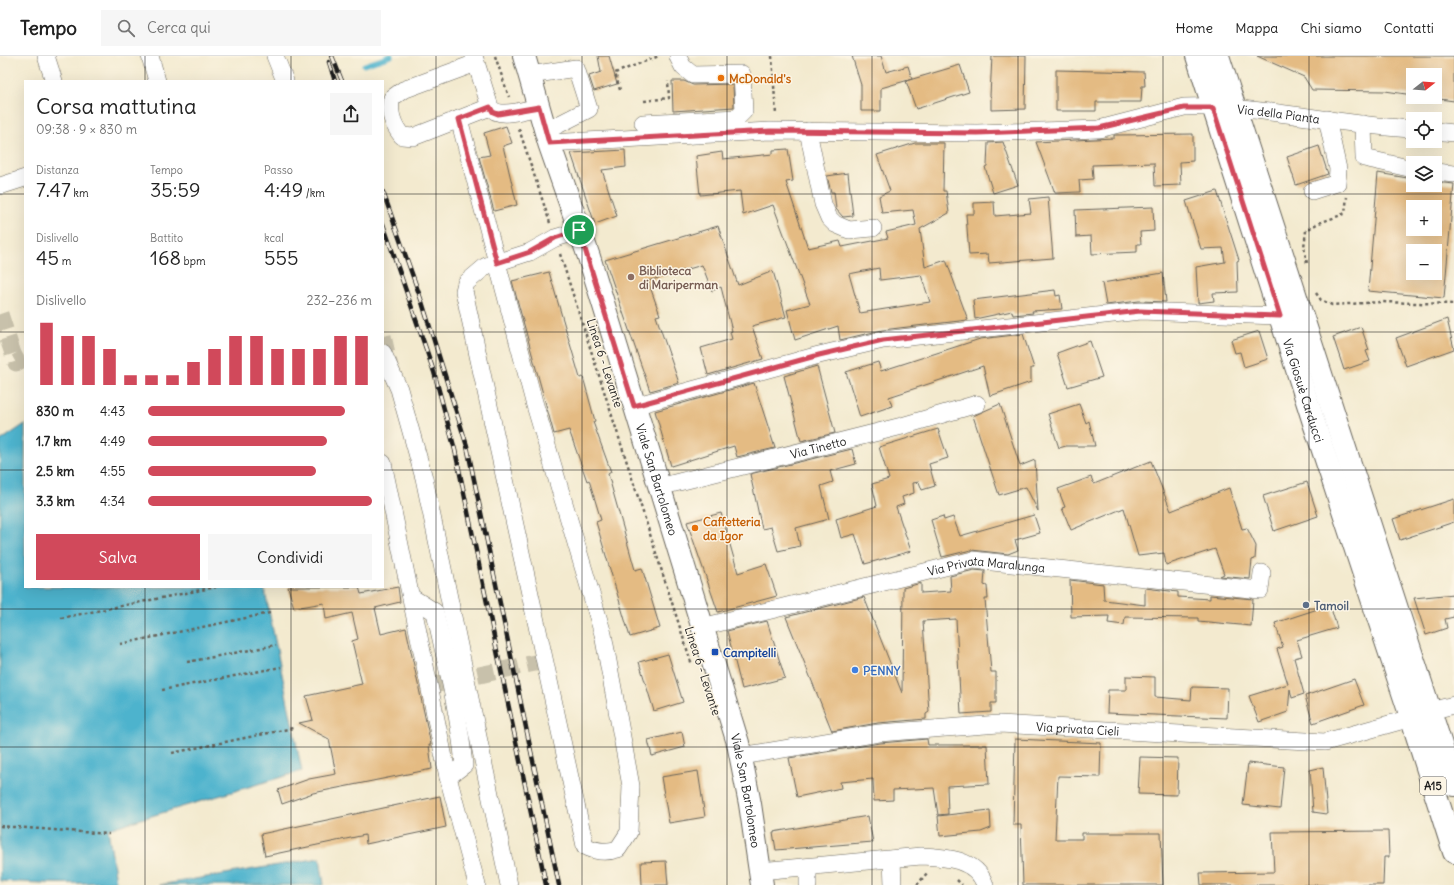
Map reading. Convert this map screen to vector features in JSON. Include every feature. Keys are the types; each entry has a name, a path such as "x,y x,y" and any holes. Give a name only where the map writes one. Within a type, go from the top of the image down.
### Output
{"main road":[{"name":"Via Giosuè Carducci","path":"1197,56 1280,316 1422,718"},
{"name":"Via Giosuè Carducci","path":"1218,56 1422,718"},
{"name":"Viale San Bartolomeo","path":"527,66 742,756 761,878"},
{"name":"A15","path":"1422,718 1454,785"},
{"name":"A15","path":"1422,718 1453,850"}],"street":[{"path":"46,56 54,80"},
{"path":"150,56 157,80"},
{"path":"275,56 285,80"},
{"path":"643,123 737,118 744,111 742,74 693,75 683,67 678,56"},
{"path":"490,107 413,137 402,136 395,128 389,107 392,98 404,90 475,59 490,107 493,112 498,114 539,107"},
{"path":"527,66 576,68 589,109 548,137"},
{"name":"Via della Pianta","path":"548,137 770,131 978,133 1099,128 1184,108 1234,108 1263,110 1362,124 1406,128"},
{"path":"459,119 497,263 538,417 603,634 631,786 629,832 618,849 607,853 591,850 584,846 464,291 466,284 472,277 486,266 497,263 530,252 555,238 579,230"},
{"path":"1312,191 1337,183 1338,169 1327,119"},
{"path":"1362,124 1364,158 1406,167"},
{"path":"808,131 823,204 829,218 838,226 849,230 873,228"},
{"path":"1442,132 1454,133"},
{"path":"1442,173 1454,174"},
{"path":"0,186 24,178"},
{"path":"634,406 819,355 883,340 1140,311 1280,316"},
{"path":"384,355 399,390 424,478 509,885"},
{"name":"Via Tinetto","path":"659,487 902,426 977,404"},
{"path":"384,468 448,777 477,885"},
{"name":"Via Privata Maralunga","path":"702,627 973,560 1260,590 1262,573"},
{"name":"Via privata Cieli","path":"742,756 879,733 999,724 1325,742 1422,718 1454,705"},
{"path":"761,878 808,867 920,856 957,859 978,874 985,885"},
{"path":"892,859 893,885"},
{"path":"808,867 808,885"}],"path":[{"name":"Linea 6 - Levante","path":"495,56 693,669"},
{"path":"620,90 615,73 659,56"},
{"path":"772,56 776,119"},
{"path":"644,101 671,98 668,81"},
{"path":"1308,270 1304,247 1306,231 1317,222 1334,219 1345,213 1347,195"},
{"path":"1312,287 1321,300 1332,305 1381,302 1454,304"},
{"path":"61,618 211,588"},
{"path":"120,644 270,613"},
{"path":"187,662 276,645"},
{"path":"162,690 281,667"},
{"path":"172,753 293,728"},
{"path":"0,826 109,834"}],"water":[{"path":"24,425 24,588 264,588 302,771 108,829 116,881 43,883 0,881 0,441"},
{"path":"320,858 324,885 159,885"}],"building":[{"path":"598,56 609,56 617,84 594,91 589,76 601,72"},
{"path":"852,56 881,56 886,72 908,66 912,79 881,88 881,111 861,111 861,85"},
{"path":"992,56 1026,56 1025,109 991,110 990,96"},
{"path":"1257,56 1454,56 1454,101 1442,99 1442,68 1406,68 1406,94 1385,91 1312,90 1304,77"},
{"path":"960,65 969,92 916,109 906,81"},
{"path":"1056,70 1144,72 1145,86 1142,86 1141,102 1096,102 1096,111 1056,111"},
{"path":"672,81 684,81 693,85 733,84 734,107 673,111"},
{"path":"506,126 512,143 503,146 517,205 494,211 479,157 490,155 484,133"},
{"path":"1193,134 1193,161 1180,162 1181,185 1155,186 1154,163 1092,165 1093,179 1079,180 1080,192 1055,193 1036,142 1114,138 1114,135"},
{"path":"1003,142 1018,185 993,193 985,167 987,166 988,143"},
{"path":"915,143 944,143 943,191 946,191 949,213 920,229 925,267 946,260 968,320 882,330 840,340 838,326 795,340 787,310 810,304 773,205 743,215 740,191 700,195 696,156 722,152 723,159 773,154 773,150 788,149 793,181 786,182 808,248 840,241 842,247 888,238 886,232 916,225 913,210 882,213 879,196 890,191 877,155","holes":["879,268 880,280 921,275 930,302 860,313 849,274"]},
{"path":"1319,146 1328,174 1296,185 1287,157"},
{"path":"625,150 626,167 602,170 617,216 595,224 571,153"},
{"path":"848,173 853,216 843,217 836,209 834,192 831,192 827,176"},
{"path":"1378,173 1406,178 1406,192 1442,192 1442,183 1454,184 1444,298 1368,291"},
{"path":"1217,191 1239,260 1237,261 1238,292 1213,293 1214,301 1198,303 1196,267 1225,262 1223,248 1201,249 1186,201"},
{"path":"1048,197 1053,258 989,263 988,254 969,255 966,214 974,214 974,203 994,202 995,216 1031,213 1029,199"},
{"path":"1153,207 1154,231 1140,232 1141,244 1137,244 1137,252 1092,254 1091,236 1076,237 1075,210"},
{"path":"718,226 738,285 773,271 786,317 752,326 763,359 708,375 701,348 732,339 730,332 732,331 721,287 712,291 702,265 648,281 660,315 656,316 679,383 650,391 605,260"},
{"path":"549,272 580,378 583,377 595,421 593,422 611,472 608,474 635,570 642,568 660,628 630,637 596,522 601,520 589,480 587,481 569,430 554,434 512,281"},
{"path":"1163,273 1166,302 1139,301 1106,305 1102,283"},
{"path":"1055,290 1056,296 1060,295 1062,309 1032,311 1033,313 1013,315 1012,311 975,319 973,300"},
{"path":"1447,319 1454,349 1406,366 1396,338"},
{"path":"1361,327 1369,350 1366,351 1370,361 1344,370 1333,337"},
{"path":"1259,331 1268,359 1244,367 1240,352 1235,353 1231,340"},
{"path":"1023,334 1034,368 1031,368 1031,382 990,396 983,366 889,397 892,406 860,417 846,372 878,362 881,371 980,339"},
{"path":"1090,341 1102,377 1068,387 1057,353"},
{"path":"817,366 835,433 801,441 784,376"},
{"path":"754,383 775,448 737,457 734,446 671,466 655,411"},
{"path":"1000,404 1020,466 1035,460 1038,511 1026,487 999,495 973,416"},
{"path":"1079,404 1086,423 1089,421 1095,446 1066,446 1059,448 1048,414"},
{"path":"938,429 948,458 929,464 935,486 922,490 919,482 913,483 914,493 902,497 904,504 896,507 911,551 865,564 855,534 841,538 836,519 877,506 872,484 889,479 879,447"},
{"path":"852,449 856,464 830,471 833,482 821,486 829,519 796,528 800,546 778,551 771,527 762,529 750,474"},
{"path":"1151,461 1171,511 1229,488 1242,529 1247,528 1256,546 1255,559 1252,560 1250,579 1220,576 1224,574 1215,549 1166,565 1164,553 1138,556 1124,508 1071,530 1062,508 1065,507 1058,489 1091,477 1094,484"},
{"path":"1307,482 1318,516 1274,531 1263,496"},
{"path":"1454,499 1454,522 1400,540 1393,519"},
{"path":"721,513 738,573 766,564 777,596 718,612 687,522"},
{"path":"1034,515 1040,533 1015,540 1018,550 1008,554 971,550 942,557 931,520 943,516 944,520 953,517 960,536"},
{"path":"974,570 985,571 984,585 987,586 988,599 985,599 991,672 996,672 996,703 991,703 991,712 961,714 956,619 923,621 929,712 926,714 926,719 878,723 832,731 786,617 864,597 902,693 903,588 921,583 921,593 951,591 950,576"},
{"path":"1070,580 1103,584 1104,600 1145,605 1145,588 1178,592 1178,597 1210,599 1210,595 1253,599 1251,626 1198,621 1198,618 1125,617 1124,625 1108,623 1109,616 1071,617"},
{"path":"398,587 400,602 375,608 381,634 406,628 431,745 429,745 432,769 313,793 282,804 278,790 309,779 336,774 329,739 299,723 313,720 306,696 362,684 352,641 358,639 352,613 326,619 324,603 294,608 288,588 359,588 361,594"},
{"path":"1454,594 1454,617 1445,619 1447,628 1426,635 1414,598"},
{"path":"1330,605 1337,628 1297,640 1302,656 1294,658 1304,694 1292,698 1290,689 1288,712 1259,722 1249,696 1288,684 1277,649 1283,647 1275,623"},
{"path":"767,621 785,678 742,689 727,631"},
{"path":"668,654 683,702 654,711 639,662"},
{"path":"1126,676 1155,677 1155,697 1191,700 1192,687 1228,688 1227,718 1107,713 1108,690 1126,690"},
{"path":"1354,679 1364,705 1313,723 1305,696"},
{"path":"682,732 685,747 652,756 648,740"},
{"path":"927,739 928,745 987,745 989,784 947,786 948,814 938,815 934,788 893,790 893,800 874,801 873,779 840,782 841,788 797,797 789,758 880,743"},
{"path":"1015,739 1101,743 1100,777 1058,776 1055,839 1082,839 1082,833 1161,833 1163,885 1023,885 1021,825 1013,825"},
{"path":"1140,757 1178,758 1177,795 1138,794"},
{"path":"1248,763 1284,767 1280,809 1243,805"},
{"path":"1323,767 1327,814 1313,812 1310,770"},
{"path":"698,771 705,817 669,823 661,777"},
{"path":"440,796 446,827 366,844 365,835 265,856 261,834"},
{"path":"990,810 991,828 981,832 940,836 938,816"},
{"path":"868,816 873,842 776,850 773,832"},
{"path":"1388,831 1389,857 1384,857 1383,885 1201,885 1200,873 1274,872 1272,832"},
{"path":"666,861 668,885 642,885 641,862"}],"waterway":[{"path":"364,65 391,56"}],"tunnel":[{"path":"0,314 16,363 24,359"},
{"path":"384,340 390,367"},
{"path":"429,686 544,661"}],"railway":[{"path":"332,56 342,80"},
{"path":"329,62 335,80"},
{"path":"384,195 422,302 467,446 559,885"},
{"path":"384,227 434,372 455,450 546,885"}],"place":[{"name":"McDonald's","path":"721,78"},
{"name":"Biblioteca di Mariperman","path":"631,277"},
{"name":"Caffetteria da Igor","path":"695,528"},
{"name":"Tamoil","path":"1306,605"},
{"name":"Campitelli","path":"715,652"},
{"name":"PENNY","path":"855,670"}],"route":[{"path":"490,107 493,112 498,114 539,107 549,143 770,131 906,131 978,133 1099,128 1184,108 1213,108 1280,316 1140,311 996,326 883,340 819,355 634,406 589,257 579,230 555,238 530,252 497,263 459,119 490,107"}]}
